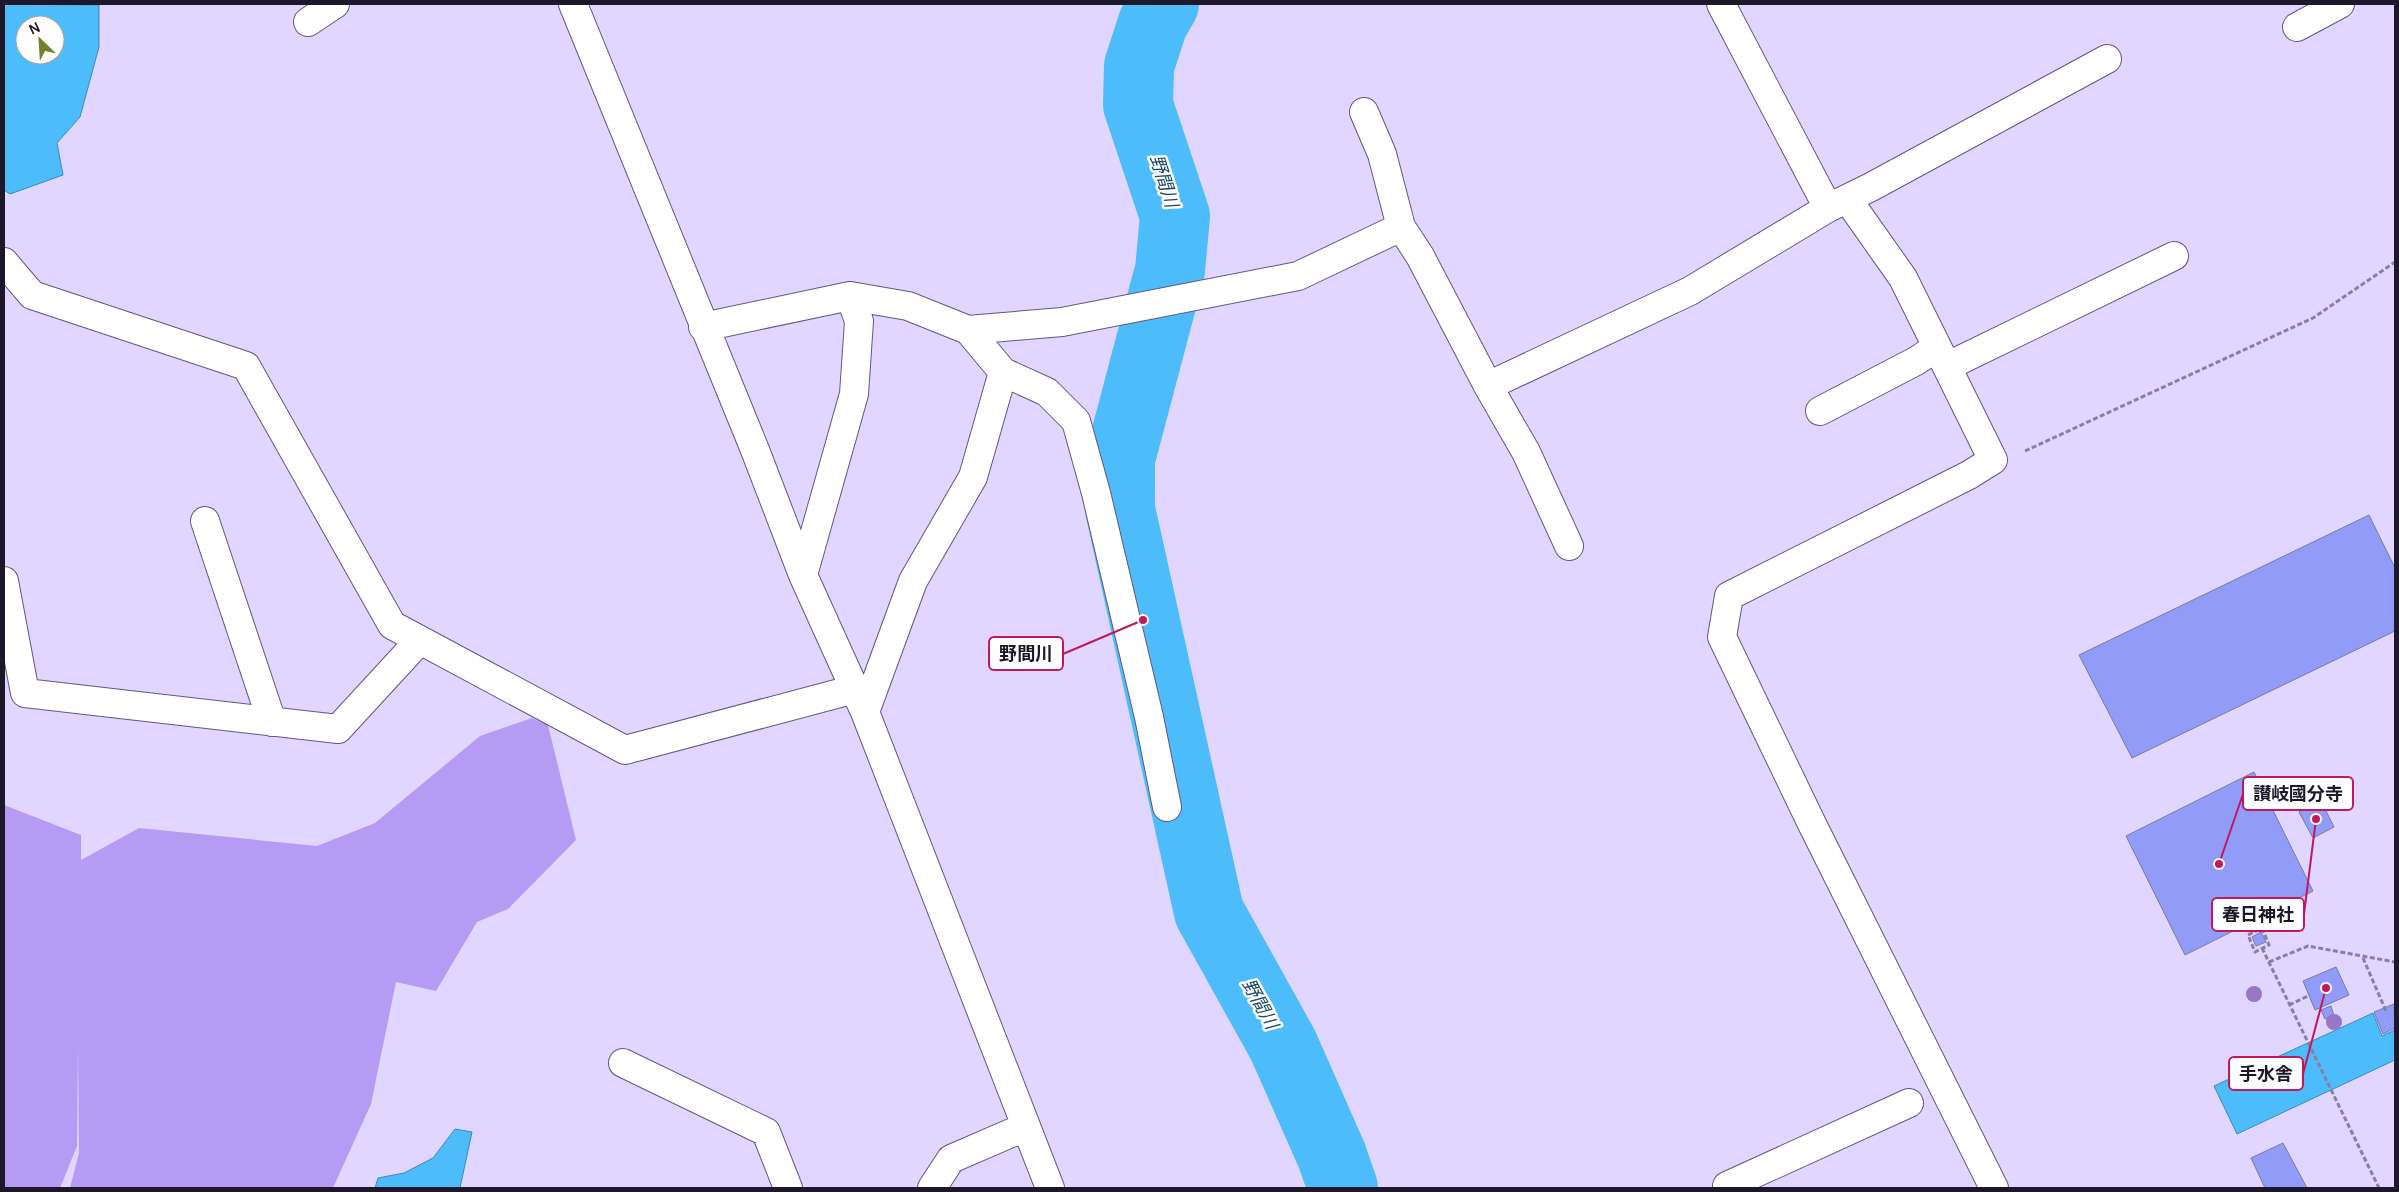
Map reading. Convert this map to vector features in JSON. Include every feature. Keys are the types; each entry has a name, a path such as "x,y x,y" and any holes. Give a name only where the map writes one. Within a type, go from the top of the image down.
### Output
{"street":[{"path":"308,22 334,4"},
{"path":"573,4 703,327 755,450 803,575 860,701 1050,1188"},
{"path":"1721,4 1838,204 1903,278 1993,460 1969,475 1729,596 1722,637 1816,833 1994,1188"},
{"path":"2296,27 2340,4"},
{"path":"1488,386 1690,291 1838,204 2107,59"},
{"path":"1364,112 1382,154 1401,227 1420,256 1488,386 1526,452 1569,546"},
{"path":"703,327 850,296 908,306 968,330 1062,322 1298,276 1401,227"},
{"path":"1820,411 1916,361 1965,356 2174,256"},
{"path":"4,262 32,296 246,366 392,625 625,750 860,701"},
{"path":"803,575 854,394 859,321 850,296"},
{"path":"968,330 1003,372 1047,392 1076,422 1099,502 1149,717 1167,807"},
{"path":"860,701 913,581 973,477 1003,372"},
{"path":"205,521 272,722"},
{"path":"4,581 25,693 338,729 420,640"},
{"path":"623,1063 766,1132 788,1188"},
{"path":"1728,1188 1727,1186 1909,1103"},
{"path":"932,1188 951,1159 1025,1127"}],"path":[{"path":"1993,460 2006,459 2313,318 2395,262"},
{"path":"2250,922 2254,932"},
{"path":"2262,928 2269,945 2255,952 2248,935 2254,932 2262,928"},
{"path":"2269,962 2308,946 2395,962"},
{"path":"2262,948 2303,1036 2379,1188"},
{"path":"2363,957 2386,1012"},
{"path":"2289,1005 2310,996"}],"shaded area":[{"path":"532,718 548,725 576,840 508,909 477,922 436,991 396,982 371,1104 333,1188 70,1188 79,1153 78,1044 77,1146 60,1188 4,1188 4,805 81,835 81,860 139,828 317,846 375,823 480,736"}],"water":[{"path":"4,4 99,5 99,47 80,117 57,143 63,175 10,194 4,190"},
{"path":"2373,1013 2382,1036 2395,1030 2395,1060 2237,1134 2214,1086"},
{"path":"455,1129 472,1132 460,1188 375,1188 378,1178 404,1173 433,1158"}],"building":[{"path":"2369,515 2395,568 2395,631 2132,758 2079,655"},
{"path":"2254,772 2313,891 2185,955 2126,836"},
{"path":"2321,801 2334,827 2313,838 2299,812"},
{"path":"2261,932 2266,942 2256,946 2252,937"},
{"path":"2336,967 2349,995 2315,1010 2303,981"},
{"path":"2394,1004 2395,1028 2383,1034 2374,1012"},
{"path":"2331,1006 2334,1016 2325,1019 2321,1010"},
{"path":"2283,1143 2307,1188 2265,1188 2251,1158"}],"waterway":[{"name":"野間川","path":"1164,4 1153,23 1139,66 1138,105 1175,216 1170,270 1120,459 1120,509 1209,912 1283,1045 1332,1156 1343,1188"}],"place":[{"name":"野間川","path":"1143,620"},
{"name":"春日神社","path":"2316,819"},
{"name":"讃岐國分寺","path":"2219,864"},
{"name":"手水舎","path":"2326,988"}]}
